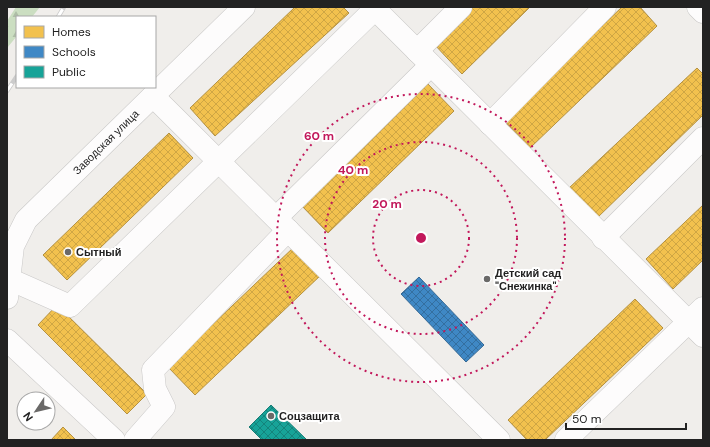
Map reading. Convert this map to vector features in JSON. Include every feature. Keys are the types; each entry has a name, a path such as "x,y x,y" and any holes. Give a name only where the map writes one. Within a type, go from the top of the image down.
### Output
{"street":[{"name":"Заводская улица","path":"8,289 13,246 26,220 244,7"},
{"path":"135,440 164,407 155,389 153,370 282,224 424,58 461,7"},
{"path":"490,124 605,7"},
{"path":"698,7 703,12"},
{"path":"8,289 70,306 375,8 603,238 698,322 566,440"},
{"path":"153,96 499,440"},
{"path":"603,238 703,138"},
{"path":"7,340 114,440"}],"green space":[{"path":"16,7 40,7 33,16 16,16 16,37 7,48 7,21"}],"building: Homes":[{"path":"295,7 343,7 349,13 215,136 190,108"},
{"path":"473,7 530,7 462,74 434,44"},
{"path":"622,7 640,7 657,26 530,148 503,120"},
{"path":"697,68 703,74 703,115 597,218 569,188"},
{"path":"426,82 454,111 328,233 300,204"},
{"path":"169,133 193,158 67,280 43,255"},
{"path":"703,205 703,260 673,289 646,259"},
{"path":"295,246 322,274 195,395 168,367"},
{"path":"635,299 663,328 545,440 527,440 508,420"},
{"path":"57,305 147,394 127,414 38,325"},
{"path":"63,427 76,440 51,440"}],"building: Schools":[{"path":"419,277 484,345 466,362 401,294"}],"building: Public":[{"name":"Соцзащита","path":"271,405 307,440 262,440 249,427"}],"railway":[{"path":"59,16 64,7"},
{"path":"7,91 16,78"}],"place":[{"name":"Сытный","path":"68,252"},
{"name":"Детский сад \"Снежинка\"","path":"487,279"},
{"name":"Соцзащита","path":"271,416"}]}
